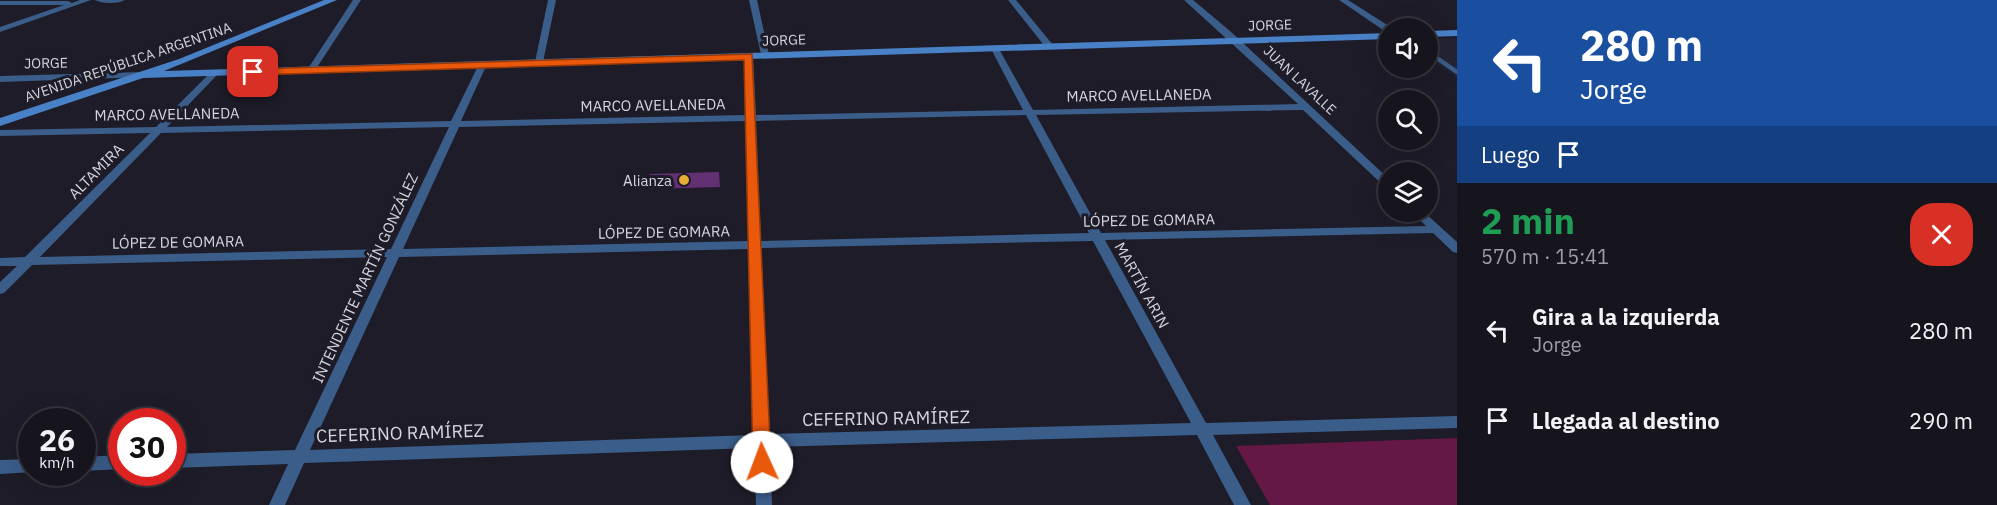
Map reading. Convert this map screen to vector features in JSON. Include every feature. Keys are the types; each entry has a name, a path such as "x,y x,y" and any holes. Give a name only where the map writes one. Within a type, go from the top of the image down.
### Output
{"street":[{"path":"99,0 121,0"},
{"name":"AVENIDA REPÚBLICA ARGENTINA","path":"0,122 144,75 332,0"},
{"path":"311,70 357,0"},
{"path":"539,62 552,0"},
{"path":"753,0 765,56"},
{"path":"1012,0 1050,47"},
{"name":"JUAN LAVALLE","path":"1188,0 1236,41 1378,174"},
{"path":"1343,0 1378,23"},
{"path":"7,2 83,1"},
{"path":"0,30 83,1"},
{"path":"1438,34 1457,33"},
{"name":"JORGE","path":"0,79 1378,36"},
{"name":"MARTÍN ARIN","path":"994,49 1244,505"},
{"path":"749,56 753,245 764,505"},
{"name":"INTENDENTE MARTÍN GONZÁLEZ","path":"277,505 483,64"},
{"name":"ALTAMIRA","path":"0,290 214,74"},
{"name":"MARCO AVELLANEDA","path":"0,133 1307,107"},
{"path":"1429,222 1457,249"},
{"name":"LÓPEZ DE GOMARA","path":"0,261 1436,229"},
{"name":"CEFERINO RAMÍREZ","path":"186,460 1457,422"},
{"path":"0,467 18,466"}],"lane":[{"path":"1438,59 1457,72"}],"shaded area":[{"path":"1457,38 1457,78 1438,64 1438,39"},
{"path":"1457,438 1457,505 1270,505 1236,446"}],"building":[{"name":"Alianza","path":"719,172 720,187 648,189 650,174"}],"place":[{"name":"Alianza","path":"684,180"}],"route":[{"path":"253,72 749,56 753,245 762,462"}]}
